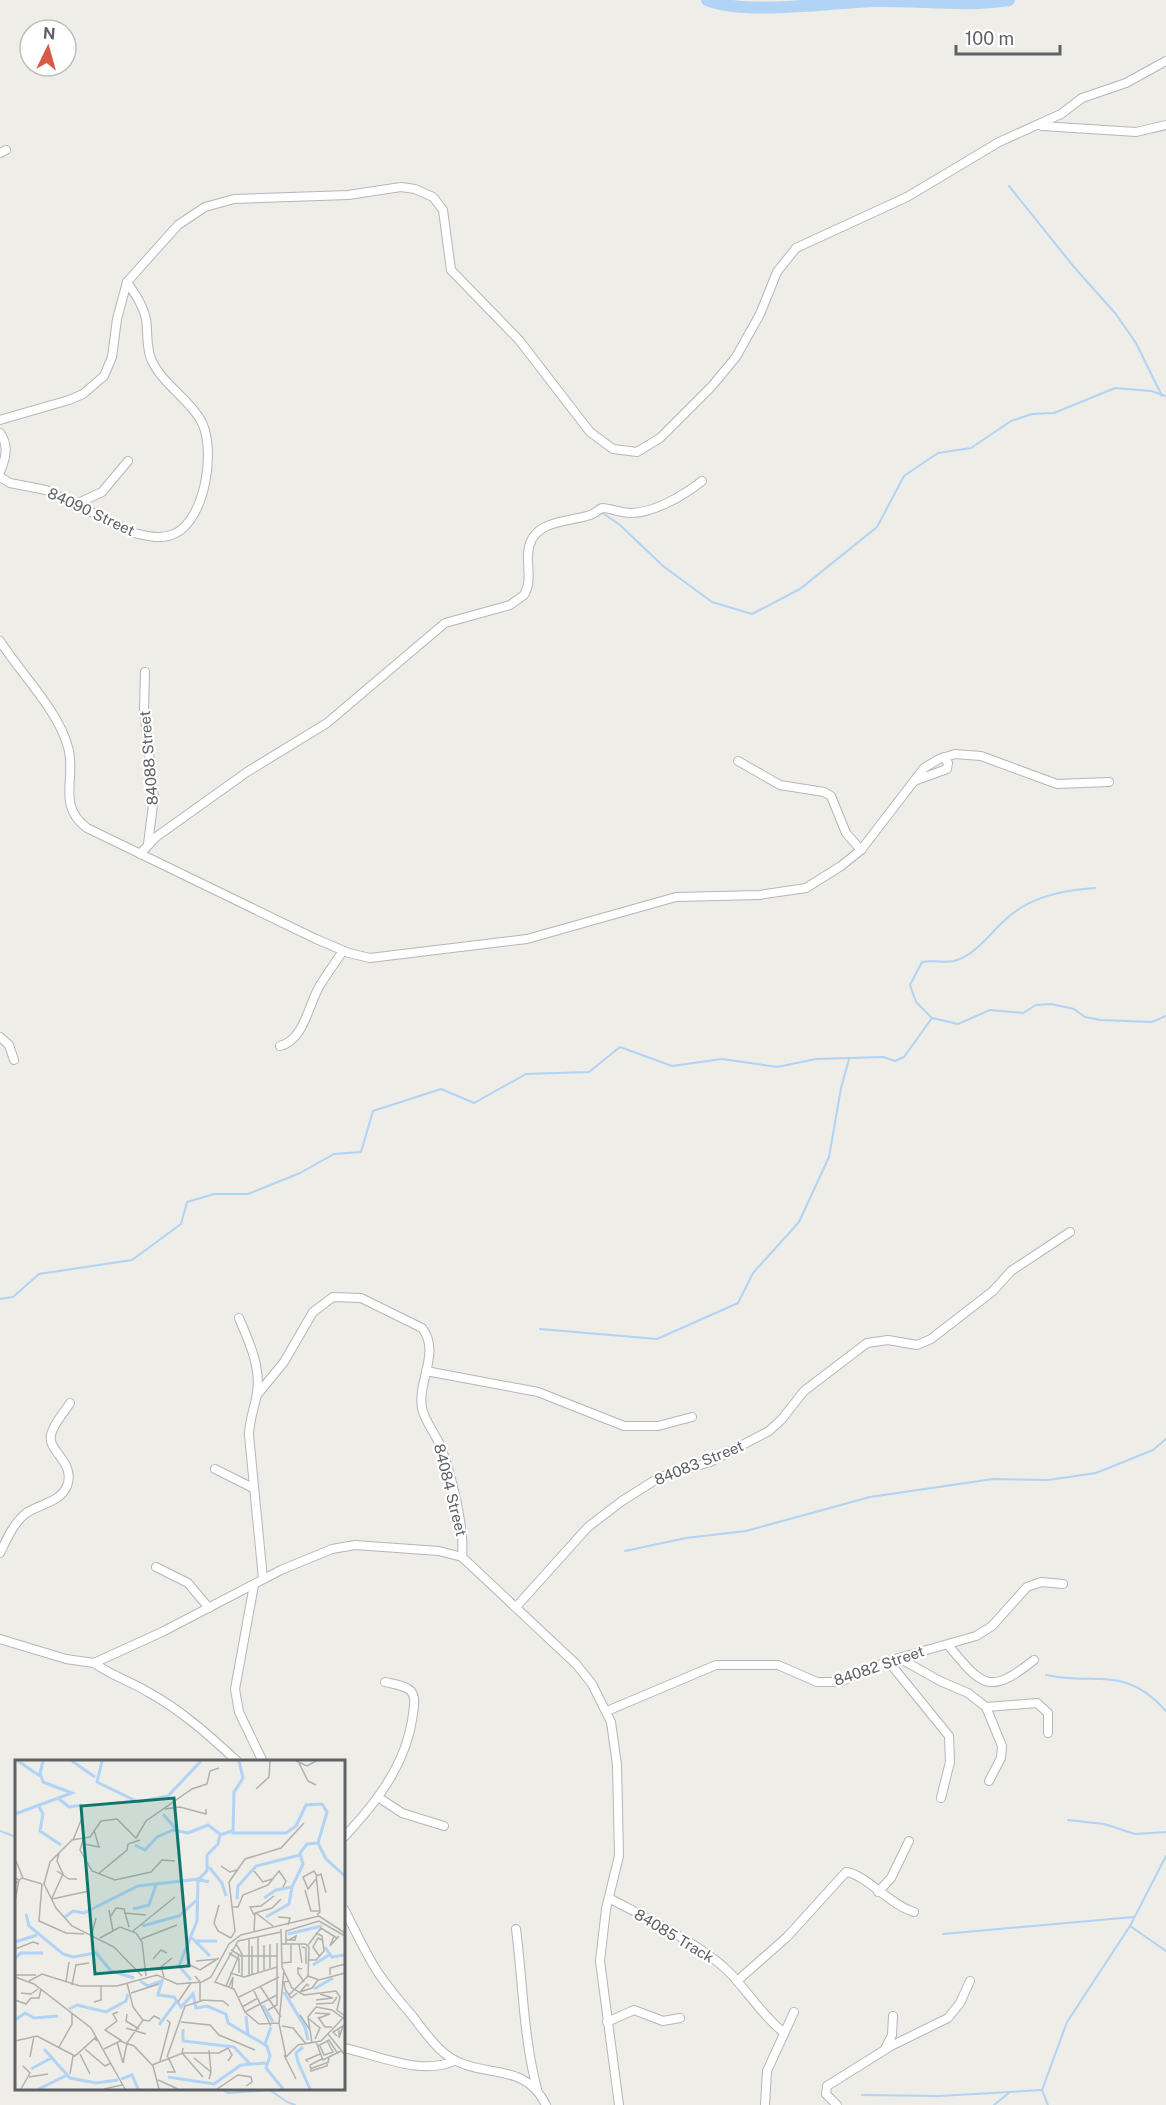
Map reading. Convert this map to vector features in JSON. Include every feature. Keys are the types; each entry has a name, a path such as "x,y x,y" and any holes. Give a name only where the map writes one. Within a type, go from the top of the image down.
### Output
{"street":[{"path":"0,420 83,394 104,375 112,357 117,319 127,282 178,225 205,207 234,199 348,195 401,187 416,189 433,197 443,210 451,270 519,340 590,432 613,449 637,452 660,438 730,365 760,314 777,272 796,248 907,197 999,142 1040,126 1083,98 1126,83 1166,62"},
{"path":"1040,126 1136,132 1166,125"},
{"name":"84090 Street","path":"0,477 10,483 46,490 134,532 162,538 176,534 189,521 202,500 208,449 205,430 200,418 162,379 151,358 142,306 127,282"},
{"path":"0,433 6,442 0,472"},
{"path":"76,504 102,492 128,461"},
{"path":"140,854 148,844 247,772 320,728 445,623 510,605 524,596 529,580 528,552 538,533 554,522 592,515 599,509 628,514 640,512 673,499 702,481"},
{"path":"0,641 54,715 62,731 69,749 69,804 73,816 87,828 140,854 343,951 363,956 383,957 501,944 559,932 667,899 794,891 826,876 861,850 910,782 929,764 944,757 963,753 981,756 1056,784 1109,782"},
{"name":"84088 Street","path":"145,672 144,709 154,787 154,808 148,844"},
{"path":"910,782 947,769 948,763 944,757"},
{"path":"738,760 780,785 824,792 831,796 846,833 861,850"},
{"path":"280,1046 295,1037 318,988 343,951"},
{"path":"0,1037 9,1045 14,1060"},
{"name":"84083 Street","path":"516,1608 588,1527 622,1501 660,1477 699,1467 769,1431 782,1419 804,1391 867,1343 888,1340 917,1345 931,1340 993,1291 1015,1268 1070,1232"},
{"name":"84084 Street","path":"257,1395 284,1362 313,1312 325,1300 339,1295 361,1298 422,1328 429,1346 421,1396 422,1412 443,1455 460,1518 462,1557"},
{"path":"239,1318 256,1366 257,1395 249,1429 263,1579"},
{"path":"426,1371 538,1392 624,1426 658,1426 693,1416"},
{"path":"0,1553 11,1531 24,1515 56,1498 66,1489 68,1470 50,1439 51,1433 70,1403"},
{"path":"215,1469 253,1488"},
{"path":"94,1663 209,1608 263,1579 320,1553 343,1546 439,1551 462,1557 576,1664 592,1684 608,1711 616,1751 620,1822 619,1856 609,1898 600,1961 619,2105"},
{"path":"156,1566 188,1583 209,1608"},
{"name":"84082 Street","path":"608,1711 708,1666 778,1665 817,1682 831,1684 848,1680 888,1661 948,1645 987,1630 1020,1592 1034,1584 1063,1584"},
{"path":"254,1585 235,1689 239,1712 263,1760"},
{"path":"0,1639 66,1659 94,1663 113,1677 149,1692 173,1708 237,1760"},
{"path":"948,1645 972,1674 991,1682 1006,1680 1034,1660"},
{"path":"899,1658 934,1678 968,1693 986,1707 1003,1749 989,1781"},
{"path":"888,1661 949,1736 950,1762 941,1798"},
{"path":"345,1836 378,1797 401,1757 412,1722 415,1703 410,1690 385,1682"},
{"path":"986,1707 1036,1703 1048,1713 1048,1732"},
{"path":"378,1797 402,1813 444,1826"},
{"path":"878,1892 891,1878 909,1841"},
{"path":"737,1981 787,1937 842,1874 849,1872 856,1875 897,1907 914,1912"},
{"name":"84085 Track","path":"609,1898 704,1953 728,1971 761,2013 783,2032"},
{"path":"345,1911 380,1976 436,2045 454,2061 473,2069 511,2074 537,2090"},
{"path":"516,1929 529,2059 537,2090 546,2105"},
{"path":"837,2105 826,2094 827,2086 885,2049 948,2018 960,2003 970,1981"},
{"path":"607,2022 634,2010 663,2021 680,2019"},
{"path":"765,2105 767,2072 783,2032 794,2012"},
{"path":"885,2049 892,2035 893,2016"},
{"path":"345,2048 424,2067 443,2066 454,2061"}],"waterway":[{"path":"707,0 723,5 766,8 876,1 959,3 1009,0"},
{"path":"1009,186 1074,267 1115,313 1136,343 1162,396"},
{"path":"601,512 620,525 663,566 712,602 752,614 800,589 877,527 904,476 938,453 971,448 1011,421 1032,414 1054,413 1115,388 1151,391 1166,396"},
{"path":"932,1018 916,1002 910,985 922,962 950,962 962,958 976,949 1014,912 1035,900 1058,893 1095,888"},
{"path":"0,1299 13,1297 39,1274 132,1260 181,1224 187,1202 214,1194 248,1194 300,1173 334,1154 361,1152 373,1111 441,1089 474,1103 526,1074 589,1072 620,1047 672,1066 722,1059 777,1067 816,1059 883,1057 895,1061 904,1057 932,1018 958,1024 990,1010 1023,1013 1036,1005 1051,1004 1074,1009 1085,1017 1100,1020 1152,1022 1166,1016"},
{"path":"540,1329 657,1339 738,1303 753,1273 799,1222 829,1157 841,1088 849,1059"},
{"path":"625,1551 686,1538 746,1531 870,1497 993,1479 1048,1480 1096,1473 1153,1450 1166,1439"},
{"path":"1046,1675 1123,1682 1151,1696 1166,1711"},
{"path":"1068,1820 1104,1824 1135,1834 1166,1832"},
{"path":"0,1831 15,1837"},
{"path":"1048,2105 1042,2090 1067,2022 1130,1926 1166,1856"},
{"path":"943,1934 1134,1917"},
{"path":"1130,1926 1166,1951"},
{"path":"223,2090 228,2093 270,2090"},
{"path":"270,2090 295,2105"},
{"path":"862,2095 939,2096 1042,2090"},
{"path":"994,2105 1010,2092"}]}
